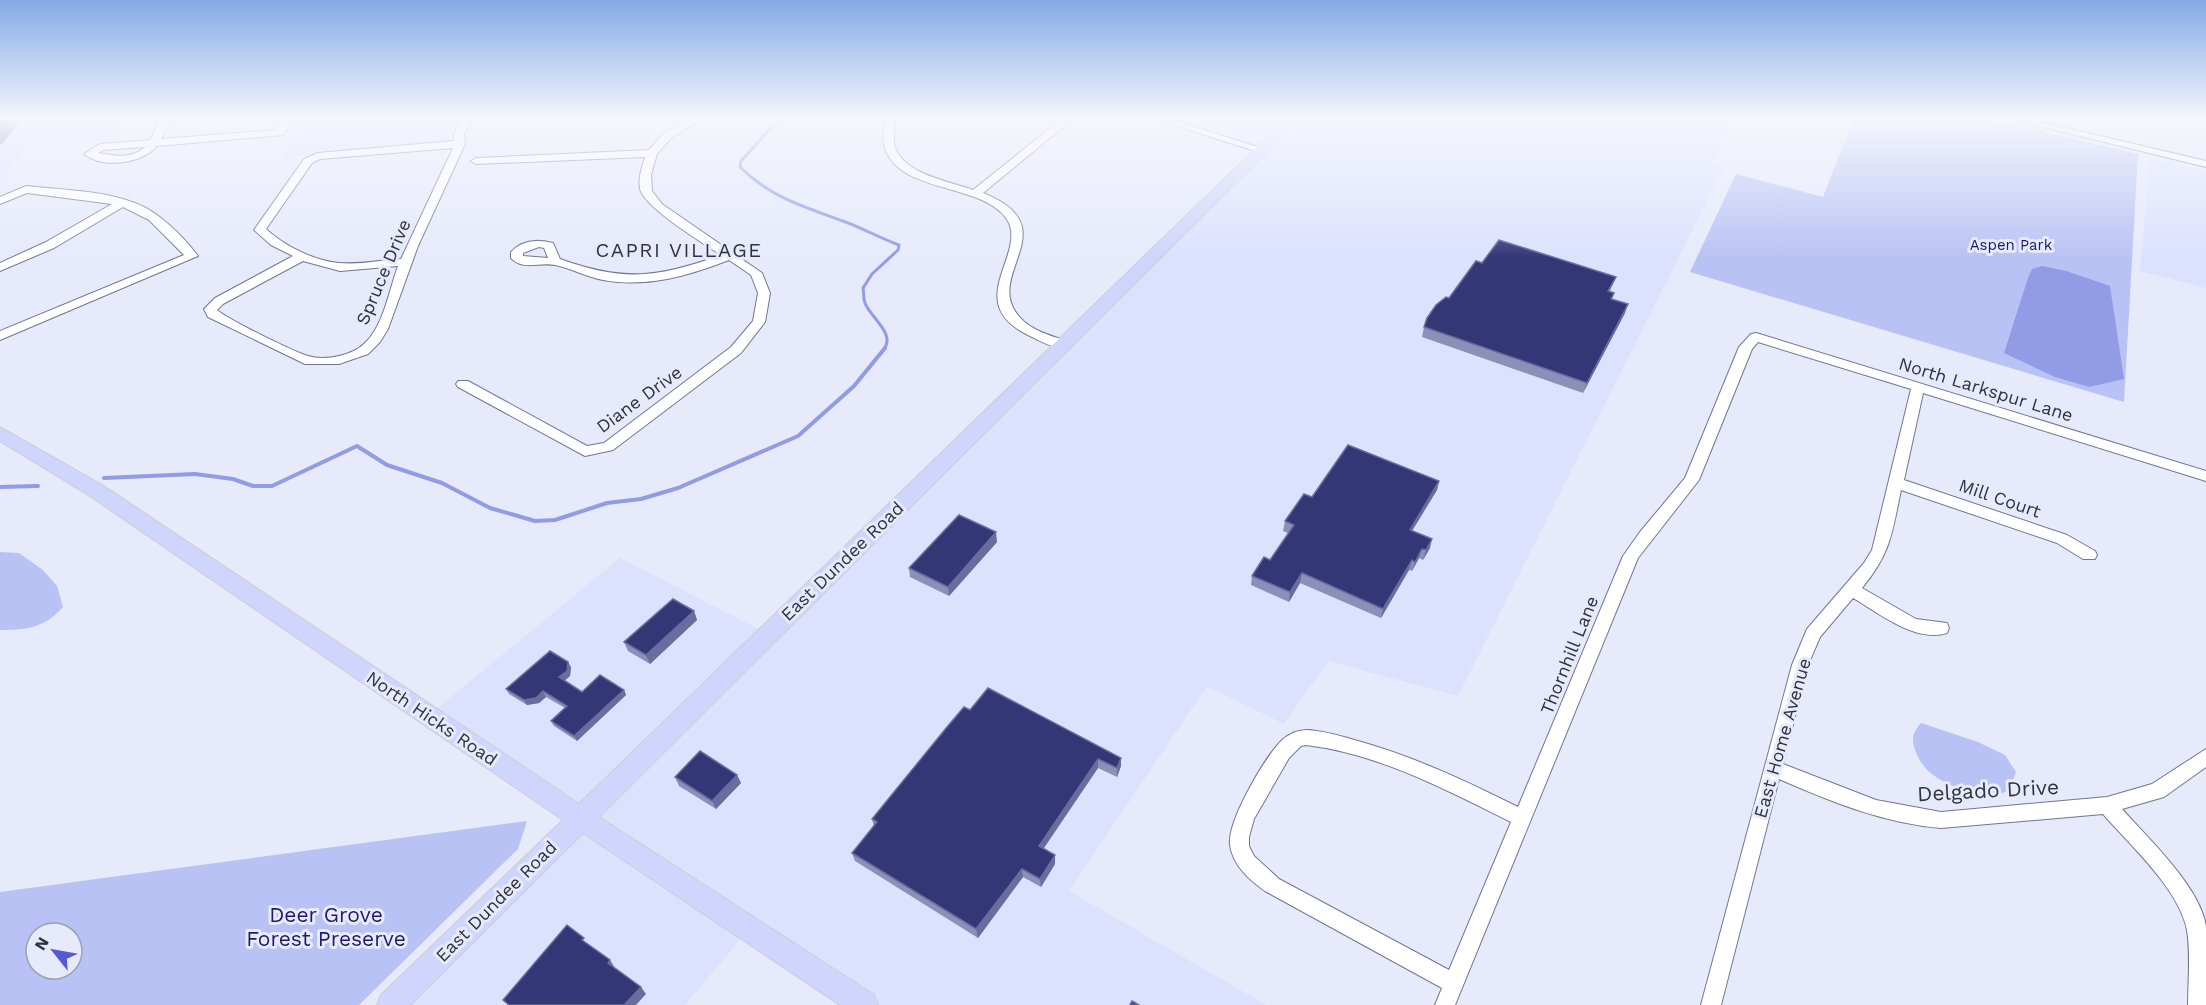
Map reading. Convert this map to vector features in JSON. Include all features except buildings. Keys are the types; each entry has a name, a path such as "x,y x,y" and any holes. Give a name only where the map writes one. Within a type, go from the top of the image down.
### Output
{"main road":[{"name":"East Dundee Road","path":"391,1005 1247,165"},
{"name":"North Hicks Road","path":"0,433 97,491 580,817 864,1005"}],"street":[{"path":"305,165 260,230 266,237 302,255 339,267 405,262"},
{"name":"Spruce Drive","path":"302,255 219,301 210,309 213,314 305,360 319,362 355,355 371,345 380,333 405,262 450,165"},
{"name":"Diane Drive","path":"463,384 585,451 608,447 736,350 759,322 764,293 756,273 658,206 646,191 645,175 648,165"},
{"path":"902,165 917,174 975,194 1001,206 1012,216 1018,230 1005,279 1003,299 1009,313 1020,325 1062,344"},
{"path":"975,194 1011,165"},
{"path":"0,201 26,189 132,206 153,218 192,256 0,336"},
{"path":"0,267 50,245 121,203"},
{"path":"555,261 593,276 662,279 731,255"},
{"name":"North Larkspur Lane","path":"1756,337 2206,476"},
{"name":"Thornhill Lane","path":"1445,1005 1631,556 1643,538 1682,495 1692,480 1746,347 1756,337"},
{"name":"East Home Avenue","path":"1711,1005 1800,665 1813,634 1852,590 1880,550 1918,387"},
{"name":"Mill Court","path":"1896,483 2061,539 2089,555"},
{"path":"1852,590 1913,625 1941,628"},
{"path":"1453,982 1272,885 1248,867 1239,846 1239,828 1285,748 1299,738 1318,737 1423,771 1523,819"},
{"name":"Delgado Drive","path":"1773,768 1858,803 1914,818 1964,818 2107,805 2157,791 2206,757"},
{"path":"2107,805 2166,875 2190,910 2196,924 2198,1005"}],"shaded area":[{"path":"0,165 13,165 0,181"},
{"path":"1247,165 1717,165 1724,167 1458,696 1328,661 1284,724 1207,686 1069,891 1266,1005 864,1005 749,929 685,1005 391,1005 580,817 428,716 620,558 768,634"},
{"path":"2149,165 2180,165 2206,171 2206,288 2140,271"},
{"path":"2042,266 2066,271 2110,286 2124,379 2089,387 2055,377 2004,353 2028,278 2032,269"}],"green space":[{"name":"Aspen Park","path":"1836,165 2137,165 2124,402 1690,272 1736,174 1823,197"},
{"path":"0,552 19,553 43,570 57,586 63,607 42,624 0,630"},
{"path":"1921,723 1978,742 2005,755 2016,772 2009,790 1992,798 1948,784 1937,778 1921,762 1914,748 1913,737"},
{"name":"Deer Grove Forest Preserve","path":"527,821 518,849 359,1005 0,1005 0,892"}],"waterway":[{"path":"740,165 751,177 775,194 899,245 898,250 872,274 863,288 865,303 887,337 884,349"},
{"path":"104,478 195,474 233,479 253,486 272,486 357,446 387,465 442,483 490,508 535,521 555,520 607,503 641,499 678,488 798,436 854,386 885,348"},
{"path":"0,487 38,486"}],"district":[{"name":"CAPRI VILLAGE","path":"679,250"}]}
